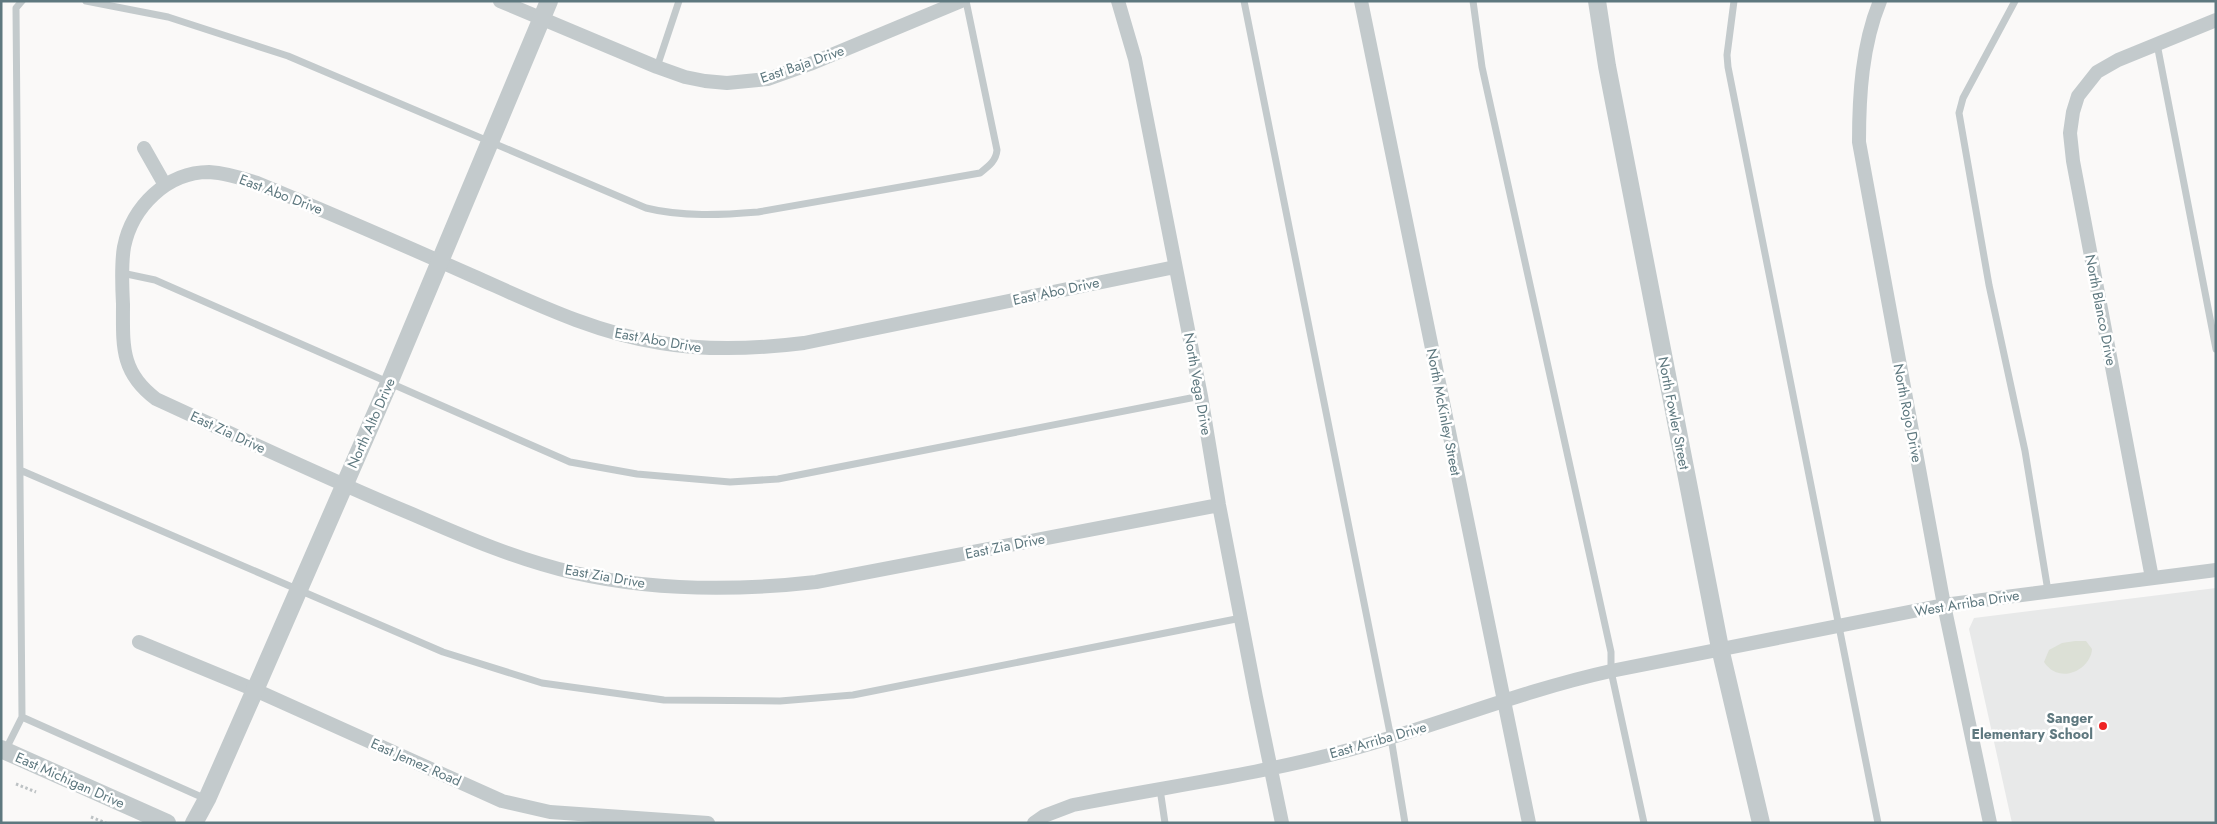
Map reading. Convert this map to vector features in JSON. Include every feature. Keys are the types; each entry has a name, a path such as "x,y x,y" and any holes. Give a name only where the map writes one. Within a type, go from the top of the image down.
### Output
{"street":[{"name":"East Baja Drive","path":"500,1 657,67 705,81 747,82 768,79 810,64 961,1"},
{"name":"North Alto Drive","path":"194,823 207,799 255,690 441,262 549,1"},
{"name":"North Vega Drive","path":"1118,1 1134,59 1201,396 1219,505 1282,823"},
{"name":"North McKinley Street","path":"1361,1 1529,823"},
{"name":"North Fowler Street","path":"1597,1 1612,95 1720,648 1761,823"},
{"name":"North Rojo Drive","path":"1880,1 1875,12 1861,86 1858,142 1944,604 1990,823"},
{"name":"North Blanco Drive","path":"2152,578 2073,161 2070,134 2078,96 2097,72 2118,60 2216,20"},
{"path":"144,148 166,185"},
{"name":"East Abo Drive","path":"122,273 124,247 130,227 153,194 166,185 184,177 208,172 232,176 289,196 559,314 611,332 661,343 710,348 761,348 804,343 1175,267"},
{"name":"East Zia Drive","path":"122,273 123,336 126,358 131,373 141,388 156,399 344,486 500,551 542,564 617,581 715,588 777,586 851,577 936,558 1219,505"},
{"name":"West Arriba Drive","path":"1720,648 1944,604 2216,570"},
{"name":"East Jemez Road","path":"139,642 255,690 502,801 550,812 708,823"},
{"name":"East Arriba Drive","path":"1034,823 1044,816 1073,805 1271,768 1391,738 1503,700 1573,680 1720,648"},
{"name":"East Michigan Drive","path":"3,750 167,823"}],"lane":[{"path":"3,750 22,717 16,8 22,1"},
{"path":"86,1 168,17 288,56 646,208 672,213 758,212 980,173 996,157 997,150 966,1"},
{"path":"657,67 679,1"},
{"path":"1244,1 1391,738 1405,823"},
{"path":"1472,1 1482,67 1610,652 1610,671 1644,823"},
{"path":"1734,1 1727,55 1728,67 1878,823"},
{"path":"2015,1 1963,98 1959,113 1989,285 2025,452 2048,591"},
{"path":"2157,44 2216,349"},
{"path":"122,273 155,280 570,462 637,474 730,482 778,479 1201,396"},
{"path":"20,470 443,652 542,683 664,700 780,702 853,695 1241,618"},
{"path":"22,717 207,799"},
{"path":"1160,788 1165,823"}],"path":[{"path":"16,784 36,792"},
{"path":"91,817 106,823"}],"shaded area":[{"name":"Sanger Elementary School","path":"2216,588 2216,823 2012,823 1969,629 1974,618"},
{"path":"2086,641 2092,649 2086,663 2081,668 2066,674 2058,673 2044,662 2049,650 2062,643"}],"place":[{"name":"Sanger Elementary School","path":"2103,726"}]}
